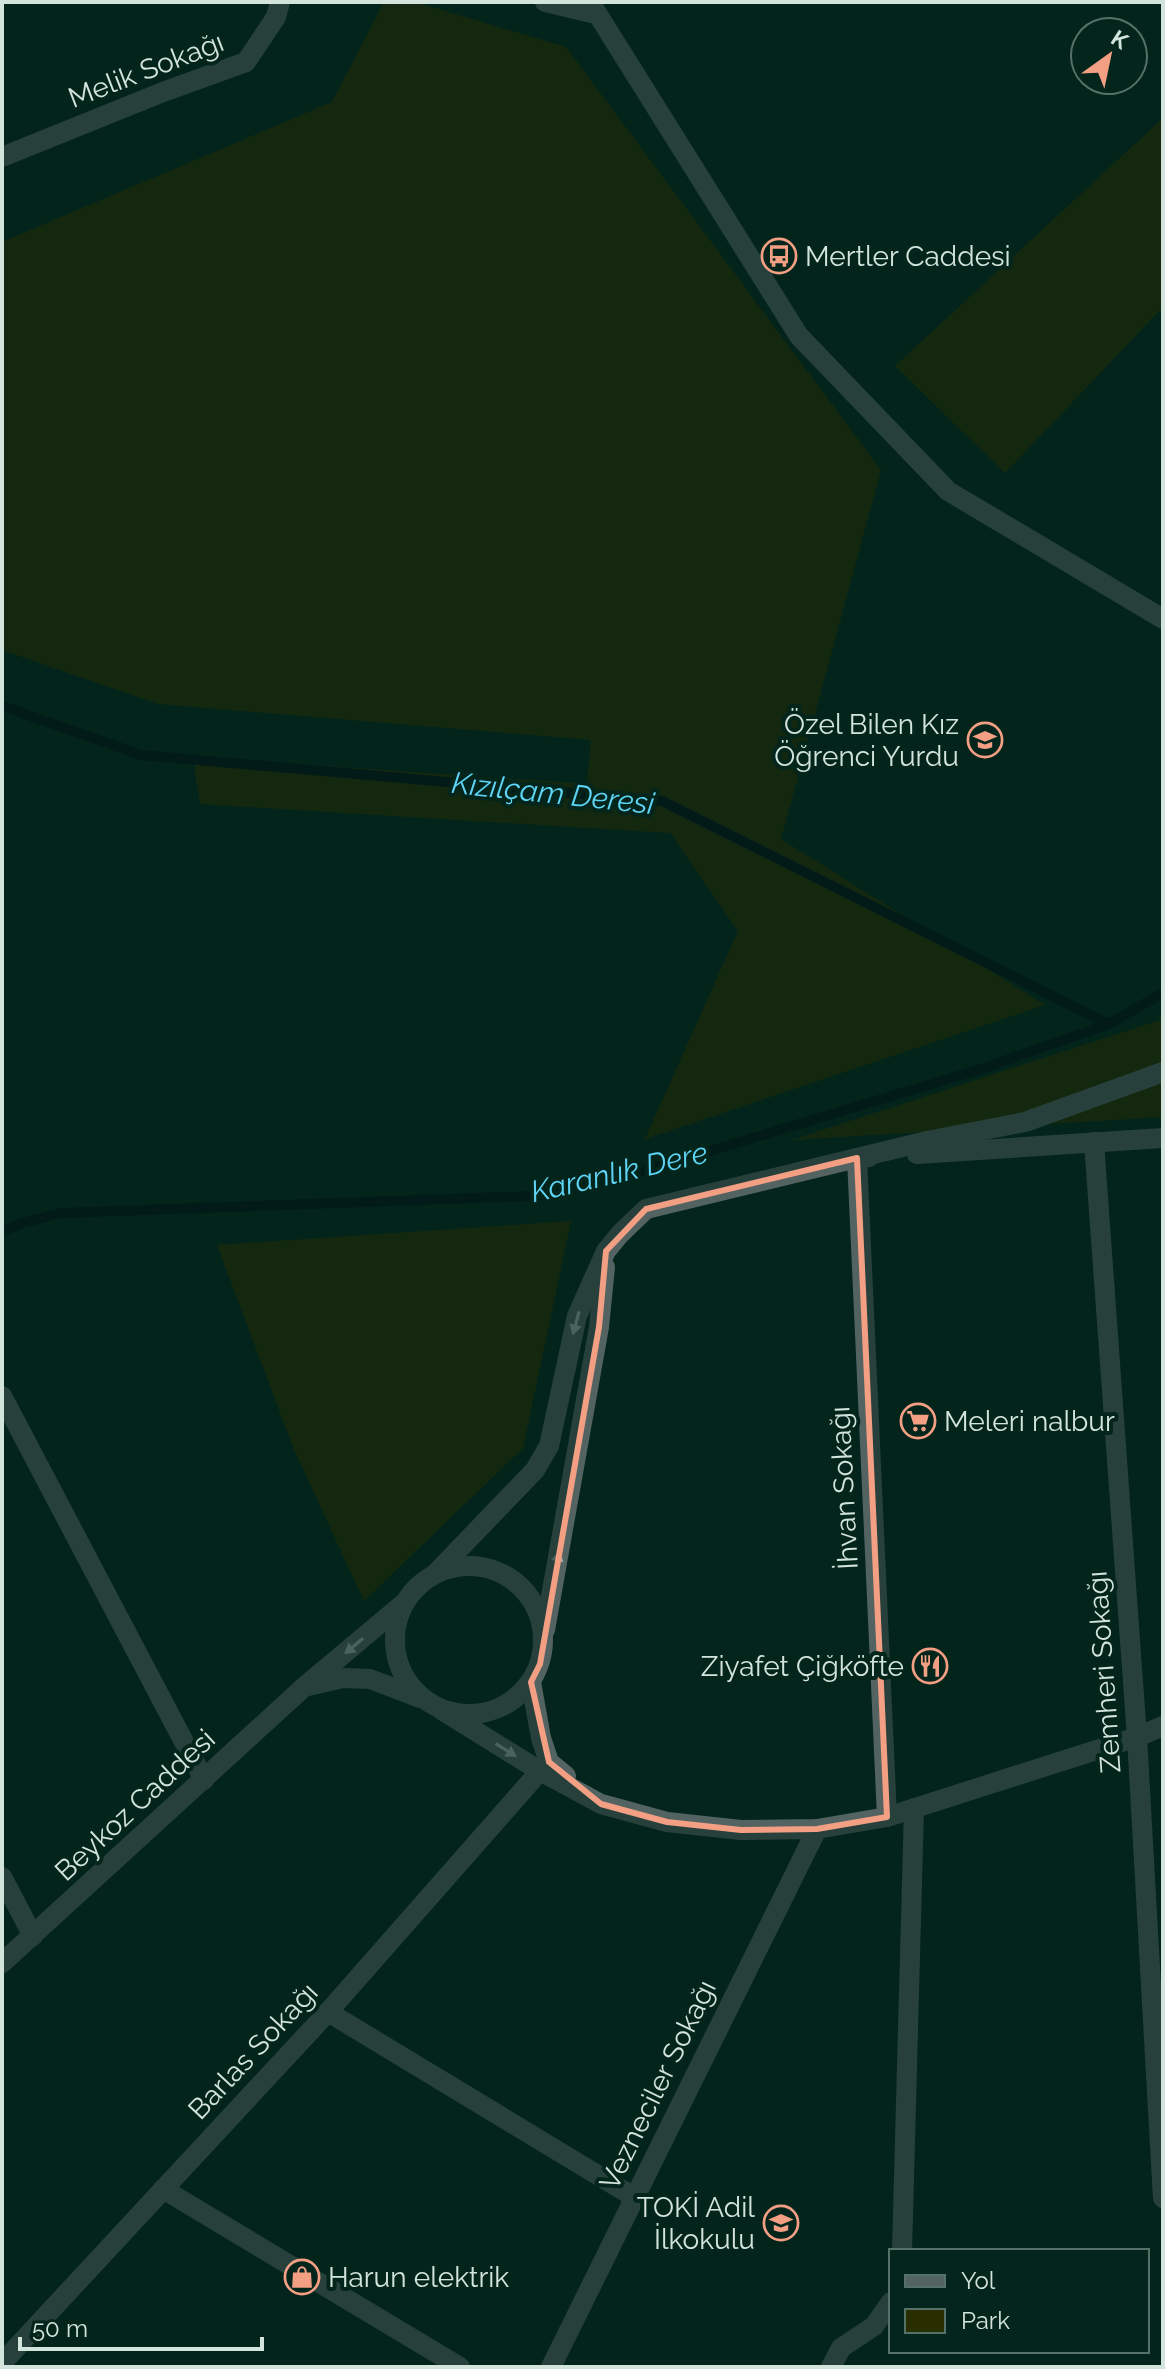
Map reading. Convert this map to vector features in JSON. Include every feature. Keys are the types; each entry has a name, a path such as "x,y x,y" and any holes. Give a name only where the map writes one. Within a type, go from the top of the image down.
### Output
{"street":[{"name":"Melik Sokağı","path":"2,157 246,62 276,17 280,2"},
{"path":"545,2 593,8 799,336 948,491 1163,619"},
{"path":"1163,1072 1025,1122 927,1141 646,1209 606,1251 577,1316 549,1446 535,1470 436,1573 415,1588 403,1604 396,1624 394,1645 398,1665 408,1683 431,1704 540,1771 601,1804 667,1822 741,1830 817,1829 887,1817 1163,1726"},
{"path":"857,1158 1163,1138"},
{"name":"Zemheri Sokağı","path":"1094,1142 1137,1737 1163,2198"},
{"name":"İhvan Sokağı","path":"857,1158 887,1817"},
{"path":"304,1687 343,1678 370,1679 460,1715 500,1709 517,1698 531,1682 540,1664 599,1327 606,1251"},
{"path":"2,1396 204,1780"},
{"path":"436,1573 460,1566 485,1567 508,1577 527,1593 539,1615 544,1639"},
{"name":"Beykoz Caddesi","path":"2,1963 304,1687 403,1604"},
{"path":"531,1682 541,1738 549,1762 601,1804"},
{"name":"Barlas Sokağı","path":"2,2363 328,2012 540,1771"},
{"path":"902,2249 914,1808"},
{"name":"Vezneciler Sokağı","path":"551,2367 817,1829"},
{"path":"2,1877 33,1936"},
{"path":"328,2012 634,2197"},
{"path":"163,2189 460,2367"},
{"path":"831,2367 841,2348 874,2326 889,2305"}],"highlighted area":[{"path":"857,1158 887,1817 817,1829 741,1830 667,1822 601,1804 549,1762 531,1682 540,1664 599,1327 606,1251 646,1209"}],"green space":[{"path":"384,2 415,2 566,47 881,470 781,839 1045,1005 645,1139 738,931 670,833 200,804 193,757 587,784 591,740 158,704 2,650 2,242 332,102"},
{"path":"1163,118 1163,307 1005,473 895,366"},
{"path":"1163,1019 1163,1117 792,1140"},
{"path":"571,1221 523,1448 364,1601 293,1447 217,1245"}],"waterway":[{"name":"Kızılçam Deresi","path":"2,706 141,755 662,801 1109,1024"},
{"name":"Karanlık Dere","path":"2,1231 61,1213 533,1196 614,1180 981,1069 1109,1024 1163,993"}],"place":[{"name":"Mertler Caddesi","path":"779,256"},
{"name":"Özel Bilen Kız Öğrenci Yurdu","path":"985,740"},
{"name":"Meleri nalbur","path":"918,1421"},
{"name":"Ziyafet Çiğköfte","path":"930,1666"},
{"name":"TOKİ Adil İlkokulu","path":"781,2223"},
{"name":"Harun elektrik","path":"302,2277"}]}
